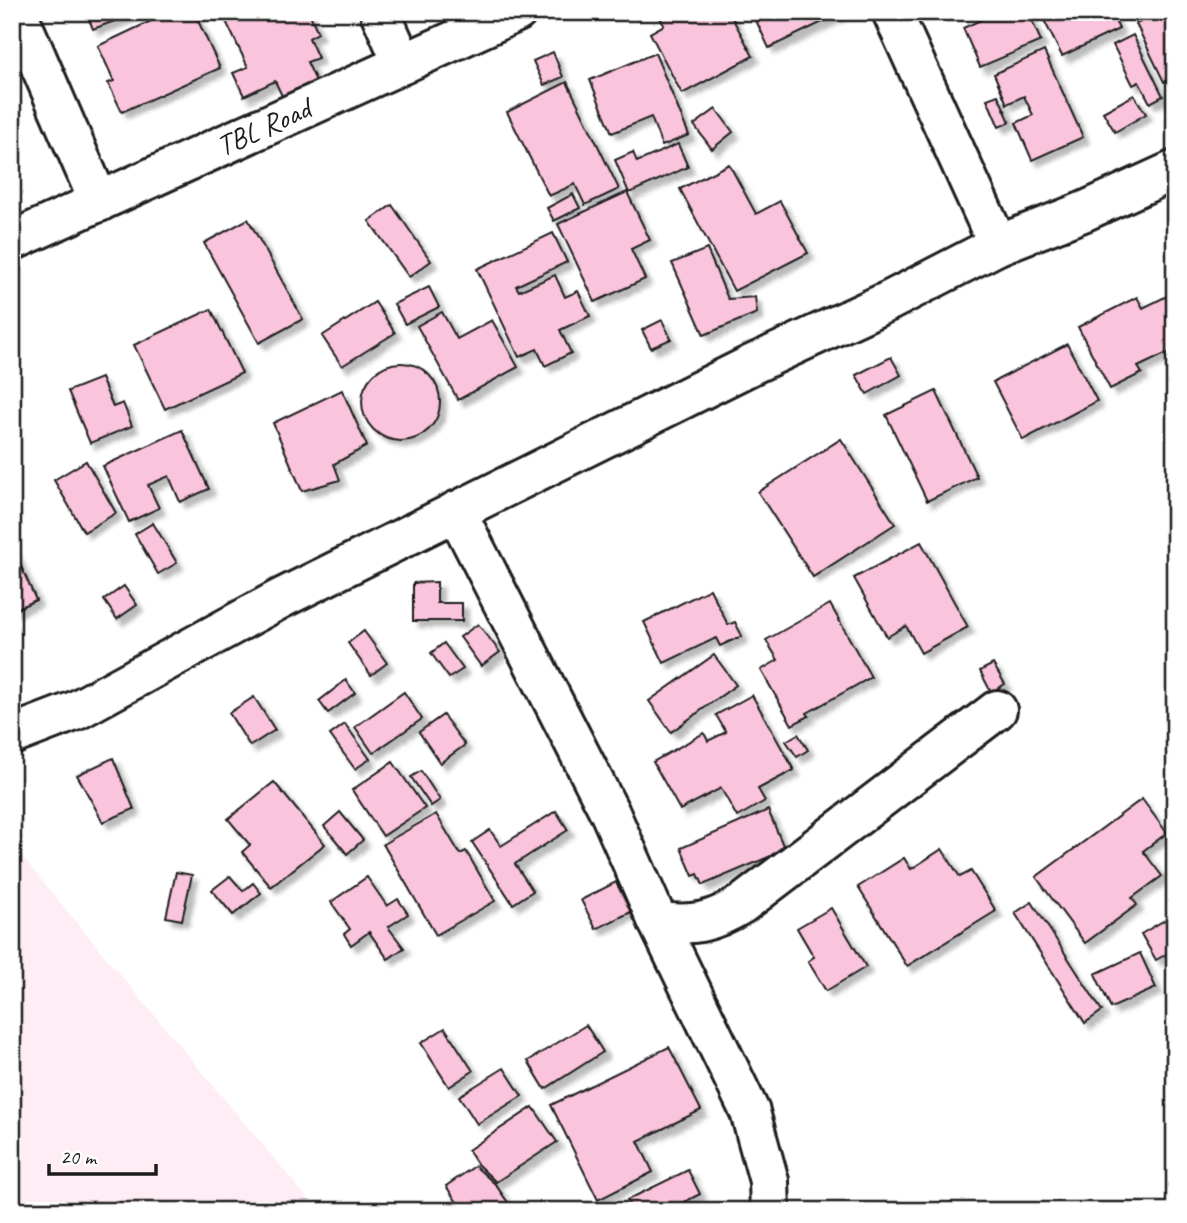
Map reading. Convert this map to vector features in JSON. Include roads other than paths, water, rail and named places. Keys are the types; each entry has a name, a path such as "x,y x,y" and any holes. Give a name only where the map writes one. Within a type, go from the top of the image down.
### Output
{"street":[{"path":"16,12 99,202"},
{"path":"380,12 403,64"},
{"name":"TBL Road","path":"12,241 517,12"},
{"path":"892,12 998,245"},
{"path":"12,735 77,709 280,599 753,364 888,301 998,245 1085,211 1175,170"},
{"path":"456,511 610,813 658,922 750,1112 769,1181 770,1211"},
{"path":"658,922 680,925 701,923 723,916 998,710"}]}
